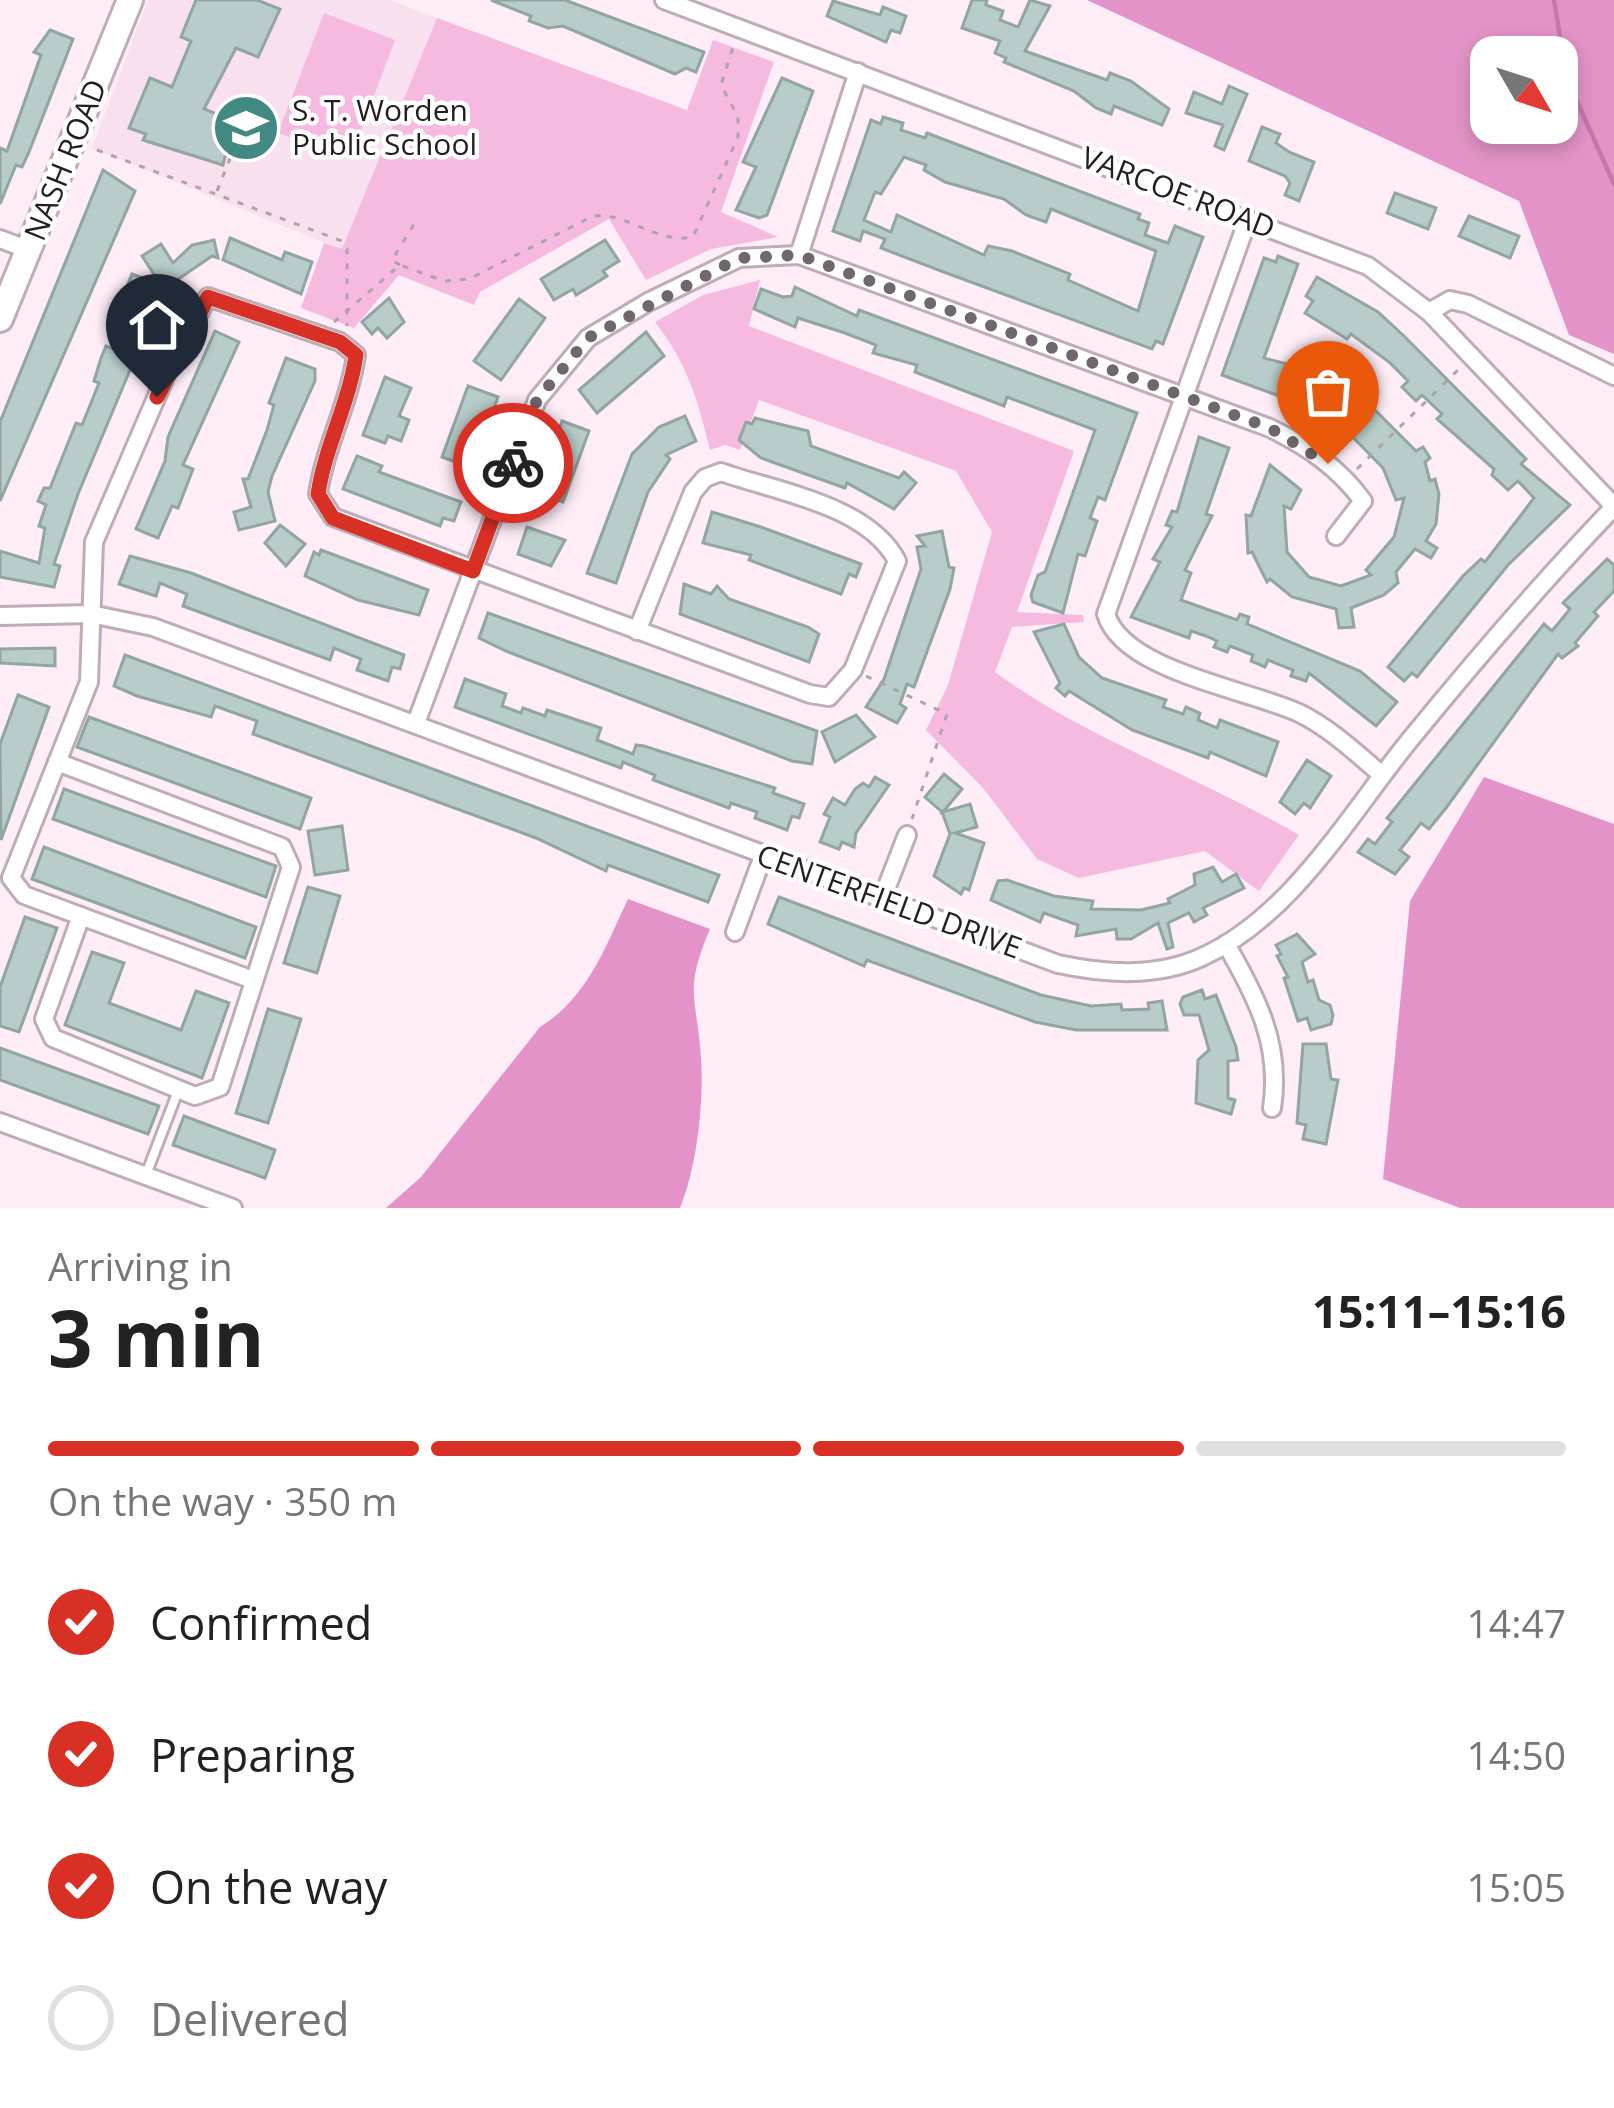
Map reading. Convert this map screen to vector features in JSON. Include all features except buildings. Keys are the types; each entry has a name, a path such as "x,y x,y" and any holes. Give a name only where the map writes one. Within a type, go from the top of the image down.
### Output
{"street":[{"name":"NASH ROAD","path":"0,319 130,0"},
{"name":"VARCOE ROAD","path":"664,0 1368,266 1429,312 1614,507"},
{"path":"799,255 858,72"},
{"path":"1248,219 1111,589 1106,614 1112,633 1135,653 1301,714 1382,775"},
{"path":"0,239 28,250"},
{"path":"416,723 537,400 588,338 739,258 799,255 1270,428 1310,448 1347,479 1363,501 1336,536"},
{"path":"254,980 24,895 10,878 89,682 94,542 172,361 208,297 340,342 356,355 350,396 322,467 318,494 333,518 473,571 637,631 810,694 829,698 854,670 897,561 887,541 862,523 721,472 705,478 693,492 637,631"},
{"path":"1429,312 1450,300 1468,304 1614,376"},
{"name":"CENTERFIELD DRIVE","path":"0,616 91,614 153,627 882,899 1091,971 1149,971 1199,959 1226,944 1285,896 1523,601 1614,507"},
{"path":"57,762 282,847 291,867 220,1087 195,1096 53,1038 44,1019 81,916"},
{"path":"882,899 907,835"},
{"path":"735,932 763,856"},
{"path":"1226,944 1255,994 1269,1034 1272,1108"},
{"path":"0,1122 233,1208"}],"lane":[{"path":"146,1176 178,1089"}],"path":[{"path":"416,221 392,260 444,281 504,265 575,222 606,214 650,234 693,237 738,137 738,117 721,85 740,28"},
{"path":"400,108 418,116"},
{"path":"216,193 235,146"},
{"path":"97,150 342,241 347,249 346,326"},
{"path":"334,322 400,265"},
{"path":"1347,479 1459,369"},
{"path":"854,670 946,714 907,835"}],"shaded area":[{"name":"S. T. Worden Public School","path":"148,0 390,0 437,18 342,250 92,148"},
{"path":"1087,0 1614,0 1614,354 1569,335 1519,201"},
{"path":"324,13 395,40 350,160 278,133"},
{"path":"437,18 687,110 713,40 774,62 721,212 778,237 711,249 646,280 609,219 480,292 474,305 399,275 354,328 301,308 324,243 342,249"},
{"path":"760,280 749,326 1074,451 1017,612 1083,615 1084,622 1012,627 995,672 1067,718 1299,835 1259,891 1205,851 1079,878 1037,859 983,788 926,730 948,685 992,532 956,471 759,400 740,450 725,445 710,450 690,383 655,322 703,295"},
{"path":"1484,777 1614,824 1614,1208 1460,1208 1383,1179 1410,901"},
{"path":"628,899 710,929 694,982 700,1114 680,1208 386,1208 421,1177 540,1027 582,987"}],"waterway":[{"path":"1554,0 1567,79 1614,184"}],"way so far":[{"path":"513,463 552,375 588,338 648,302 739,258 799,255 1270,428 1310,448 1328,464"}],"place":[{"name":"S. T. Worden Public School","path":"246,128"}],"route":[{"path":"157,397 208,297 340,342 356,355 350,396 322,467 318,494 333,518 473,571 513,463"}]}
